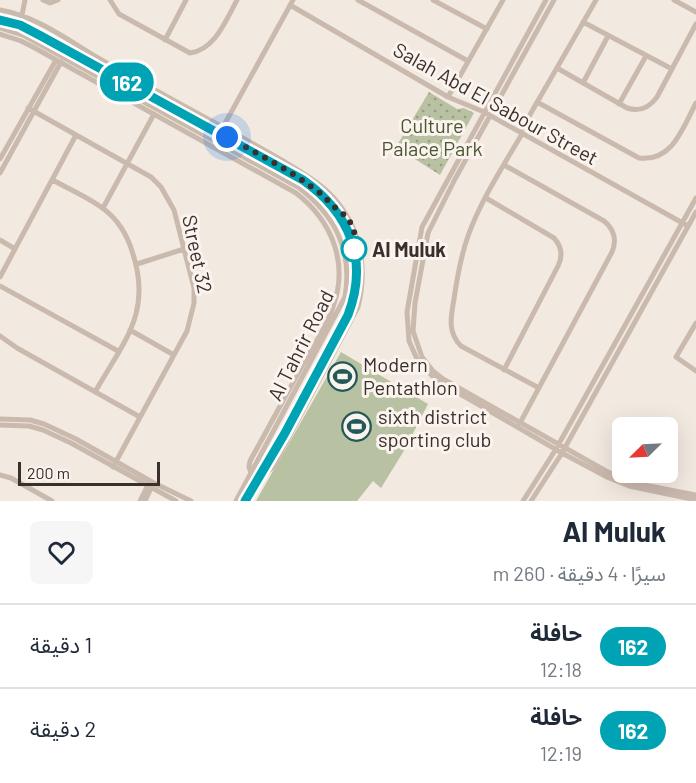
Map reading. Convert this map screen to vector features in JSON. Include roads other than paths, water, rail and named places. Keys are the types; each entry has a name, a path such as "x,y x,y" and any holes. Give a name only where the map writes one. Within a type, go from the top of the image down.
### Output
{"street":[{"path":"20,25 25,0"},
{"path":"43,0 50,3 58,0"},
{"path":"110,0 119,14 190,53 206,48 218,35 237,0"},
{"path":"165,40 186,0"},
{"path":"358,0 468,61"},
{"path":"371,7 375,0"},
{"path":"433,0 487,28"},
{"path":"448,97 503,0"},
{"path":"546,0 429,212 419,237 408,302 410,331 417,359 436,380 561,449 629,482 693,499"},
{"path":"554,0 435,216 428,233 410,331 422,357 439,377 608,477 628,486 682,499 693,499"},
{"path":"539,388 461,346 453,337 451,328 457,278 467,241 486,198 537,102 596,0"},
{"path":"674,0 696,12"},
{"path":"223,127 292,3"},
{"name":"Salah Abd El Sabour Street","path":"292,3 448,97 484,112 685,225"},
{"path":"0,10 22,15 41,23 174,101 265,150 317,182 348,217 359,244 363,280 358,307 273,467 258,479"},
{"name":"Al Tahrir Road","path":"0,20 20,25 273,163 319,191 344,222 352,241 356,260 357,280 354,300 289,425 245,501"},
{"path":"583,22 672,69"},
{"path":"557,68 634,110 648,106 657,97 696,24"},
{"name":"Al Tahrir Road","path":"0,28 23,35 100,76 298,187 325,211 335,226 346,261 345,297 236,500"},
{"path":"0,34 21,40 296,193 309,203 329,229 335,244 339,277 337,293 327,320 250,461 251,473"},
{"path":"583,83 608,36"},
{"path":"620,104 646,56"},
{"path":"0,159 58,61"},
{"path":"90,78 100,76"},
{"path":"122,88 126,86 126,81"},
{"path":"137,97 138,92 142,90"},
{"path":"162,102 174,101"},
{"path":"537,102 639,158 646,159 658,157 671,147 696,103"},
{"name":"Street 32","path":"31,110 151,177 168,198 174,210 194,288 195,303 187,331 114,464"},
{"path":"104,208 154,114"},
{"path":"168,115 174,125"},
{"path":"0,277 76,135"},
{"path":"0,172 5,149"},
{"path":"265,150 273,163"},
{"path":"239,161 248,159"},
{"path":"504,165 604,221 612,229 614,235 612,252 520,423"},
{"path":"53,180 104,208 122,227 137,264 141,291 140,305 130,330 95,392"},
{"path":"486,198 550,235 557,242 562,255 504,369"},
{"path":"531,501 685,225 696,198"},
{"path":"336,211 348,217"},
{"path":"429,212 435,216"},
{"path":"685,225 696,212"},
{"path":"0,240 15,249"},
{"path":"137,264 184,249"},
{"path":"0,286 118,351"},
{"path":"327,320 335,317"},
{"path":"696,323 676,357 696,371"},
{"path":"130,330 174,355"},
{"path":"338,334 345,331"},
{"path":"0,336 17,348 140,417"},
{"path":"0,419 30,420 44,424 176,501"},
{"path":"279,420 282,426 289,425"},
{"path":"0,425 29,426 43,430 114,464"},
{"path":"270,437 276,437 280,441"},
{"path":"523,501 561,449"},
{"path":"0,475 11,478 52,501"},
{"path":"140,501 151,485"},
{"path":"145,501 151,485"},
{"path":"151,485 191,501"}],"place":[{"name":"Al Muluk","path":"354,249"},
{"name":"Modern Pentathlon","path":"342,376"},
{"name":"sixth district sporting club","path":"357,427"}],"park label":[{"name":"Culture Palace Park","path":"432,136"}]}
